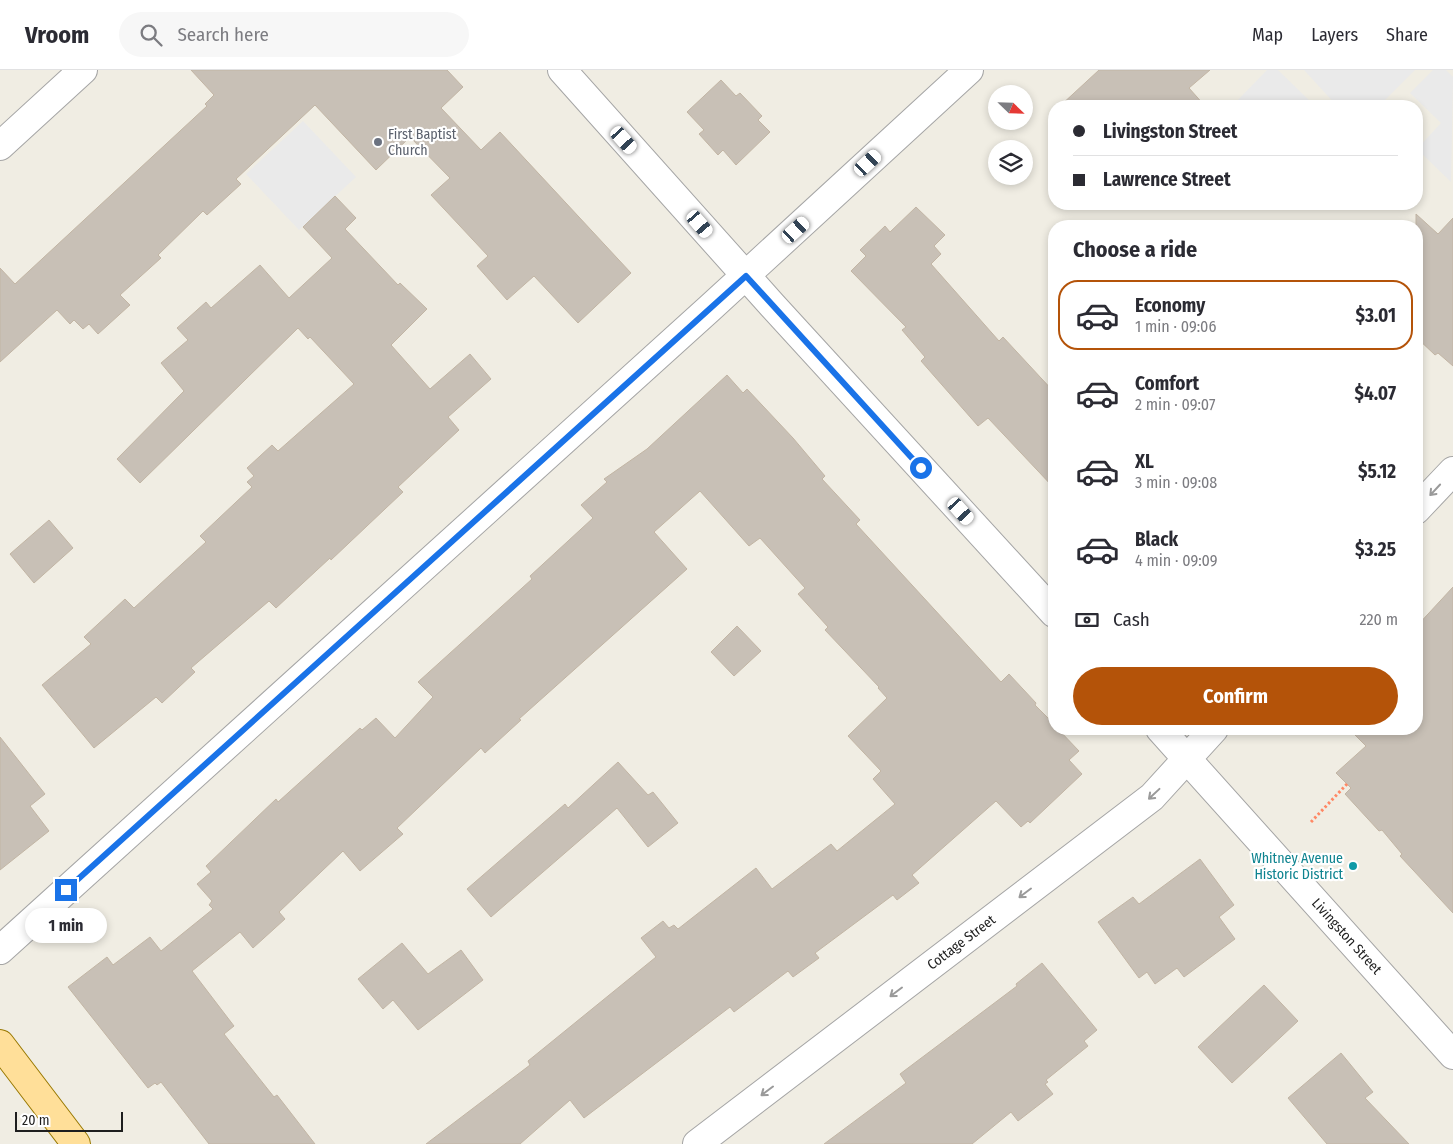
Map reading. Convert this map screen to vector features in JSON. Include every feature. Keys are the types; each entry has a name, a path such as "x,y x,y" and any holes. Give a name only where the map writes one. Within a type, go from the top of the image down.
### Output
{"main road":[{"path":"0,1044 76,1144"}],"street":[{"path":"0,146 83,70"},
{"path":"562,70 746,276 1048,606"},
{"path":"0,950 746,276 969,70"},
{"path":"1423,502 1453,470"},
{"name":"Livingston Street","path":"1166,735 1453,1055"},
{"name":"Cottage Street","path":"697,1144 1152,796 1209,735"}],"path":[{"path":"1312,822 1347,784"}],"shaded area":[{"path":"1267,70 1278,70 1309,100 1238,100"},
{"path":"1304,70 1415,70 1385,100 1332,100"},
{"path":"1433,70 1446,70 1453,77 1451,182 1423,155 1423,142 1441,123 1423,106 1423,100 1417,100 1410,93"},
{"path":"303,121 356,177 299,230 246,174"}],"building":[{"path":"191,70 447,70 463,87 441,108 481,150 500,132 631,273 578,323 534,276 507,300 477,266 488,256 431,195 450,178 410,137 376,170 315,105 236,179 241,184 207,215 203,211 158,255 161,258 120,295 130,305 98,334 89,324 83,329 74,320 70,324 57,310 0,362 0,268 15,284 207,106 205,104 214,95"},
{"path":"1099,70 1210,70 1189,88 1200,100 1066,100"},
{"path":"721,80 736,96 740,93 762,116 758,120 770,132 736,165 723,150 718,155 699,134 704,130 687,112"},
{"path":"335,196 356,218 345,229 398,285 400,283 427,309 391,345 430,389 470,354 491,379 448,417 459,430 398,487 403,492 331,560 330,558 276,608 269,601 191,668 195,672 162,703 156,697 94,748 42,685 91,644 84,637 125,599 134,608 206,542 200,536 252,487 247,482 254,476 247,468 272,445 278,451 354,384 310,337 308,339 298,328 140,483 117,459 184,391 161,363 188,340 177,328 206,302 211,308 260,265 289,298 332,258 303,227"},
{"path":"916,207 945,235 934,246 941,254 931,264 999,341 1003,337 1048,386 1048,482 988,418 978,426 921,361 925,357 902,330 906,327 851,271 866,256 860,250 885,226 890,232"},
{"path":"1416,214 1423,220 1416,220"},
{"path":"1453,218 1453,366 1438,353 1435,355 1423,344 1423,220 1438,234"},
{"path":"727,375 743,393 747,389 793,438 825,476 822,479 860,520 856,524 1001,682 1009,674 1036,703 1035,705 1048,718 1048,735 1064,735 1079,751 1069,760 1082,774 1030,823 1028,821 1021,827 996,801 912,875 919,883 897,900 893,895 815,953 819,958 793,977 788,971 734,1012 730,1007 584,1118 570,1100 520,1144 426,1144 530,1065 528,1061 656,957 641,938 663,921 669,928 674,925 678,929 756,868 772,889 831,844 837,851 895,804 873,779 881,771 848,736 887,698 825,630 828,627 798,594 805,588 760,538 749,546 700,491 654,532 687,569 519,719 521,720 485,753 481,748 397,828 403,834 360,871 343,851 279,912 285,919 253,948 240,932 192,971 234,1026 224,1034 274,1097 277,1095 315,1144 209,1144 161,1082 157,1085 155,1083 148,1088 68,987 107,957 113,965 150,937 161,951 213,909 209,905 212,901 197,884 211,872 206,866 276,799 278,802 360,728 362,730 376,718 395,738 433,697 418,682 532,579 530,576 593,518 581,505 607,482 604,479 647,449"},
{"path":"49,520 73,548 34,583 10,554"},
{"path":"1453,587 1453,913 1400,856 1402,854 1382,830 1379,831 1345,794 1351,788 1336,773 1366,746 1355,735 1423,735 1423,619"},
{"path":"737,626 761,651 734,676 711,652"},
{"path":"0,737 45,794 30,806 49,831 0,870"},
{"path":"618,762 648,795 653,792 678,823 648,847 617,808 491,917 467,889 565,804 568,808"},
{"path":"1200,859 1234,905 1219,917 1235,939 1184,977 1177,968 1155,984 1147,972 1139,978 1098,922 1133,897 1139,904"},
{"path":"402,943 428,974 461,950 483,980 418,1030 393,1000 383,1009 358,979"},
{"path":"1042,963 1097,1030 1084,1041 1088,1046 1046,1080 1048,1082 1045,1084 1053,1094 1018,1121 1011,1112 972,1144 824,1144 906,1083 900,1074 1017,986 1016,984"},
{"path":"1264,985 1298,1021 1232,1083 1198,1047"},
{"path":"1341,1053 1373,1092 1365,1098 1409,1144 1327,1144 1288,1098"}],"place":[{"name":"First Baptist Church","path":"378,142"},
{"name":"Whitney Avenue Historic District","path":"1353,866"}],"route":[{"path":"66,890 746,276 921,468"}]}
